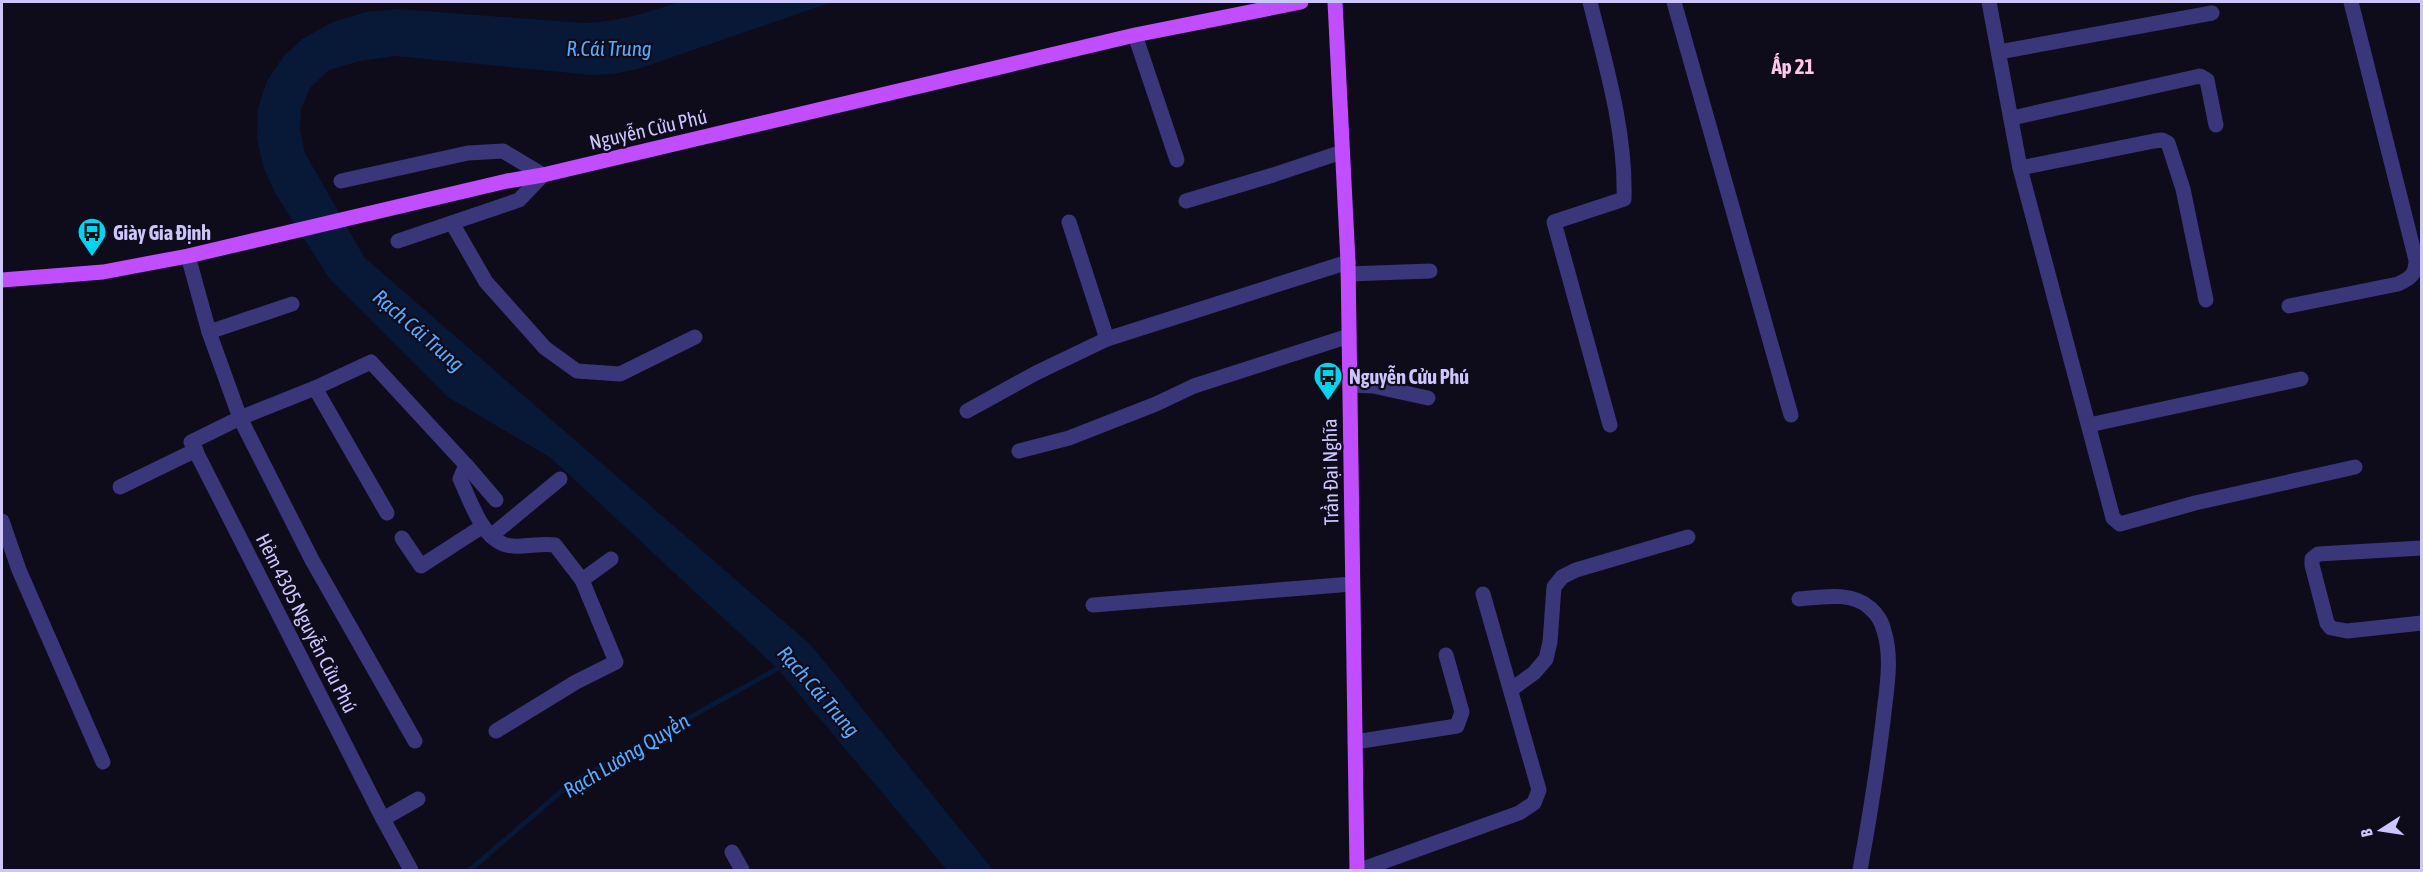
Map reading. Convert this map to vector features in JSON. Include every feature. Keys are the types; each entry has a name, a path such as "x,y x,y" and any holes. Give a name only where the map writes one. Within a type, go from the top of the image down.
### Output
{"main road":[{"name":"Nguyễn Cửu Phú","path":"2,280 103,272 188,256 1135,35 1295,2"},
{"name":"Trần Đại Nghĩa","path":"1335,2 1348,268 1358,870"}],"street":[{"path":"1590,2 1612,89 1625,171 1624,200 1554,222 1610,425"},
{"path":"1674,2 1791,415"},
{"path":"1989,2 2020,168 2113,518 2120,524 2195,503 2355,467"},
{"path":"2289,306 2398,284 2411,278 2416,270 2416,260 2351,2"},
{"path":"1999,52 2211,13"},
{"path":"1135,35 1177,160"},
{"path":"2012,118 2200,76 2207,80 2216,124"},
{"path":"2020,168 2154,141 2162,140 2168,143 2183,189 2206,300"},
{"path":"341,181 468,153 503,152 543,175 519,200 398,241"},
{"path":"1186,201 1342,152"},
{"path":"1069,222 1107,339"},
{"path":"452,223 486,282 545,348 577,370 620,374 694,337"},
{"name":"Hẻm 4305 Nguyễn Cửu Phú","path":"188,256 209,332 240,418 312,560 415,741"},
{"path":"967,411 1036,373 1107,339 1348,268 1430,271"},
{"path":"209,332 292,304"},
{"path":"1019,451 1069,438 1156,404 1194,386 1349,336"},
{"path":"120,487 196,450 191,442 240,418 315,388 371,362 496,500"},
{"path":"2088,425 2301,379"},
{"path":"1350,385 1373,386 1428,398"},
{"path":"315,388 387,513"},
{"name":"Hẻm 4305 Nguyễn Cửu Phú","path":"196,450 411,870"},
{"path":"466,465 460,479 487,531 507,546 555,545 582,580 616,662 576,682 496,730"},
{"path":"402,538 421,566 487,531 560,480"},
{"path":"2,521 19,570 103,762"},
{"path":"1512,689 1534,673 1546,659 1550,642 1554,587 1562,577 1576,570 1688,537"},
{"path":"2421,548 2318,554 2312,559 2327,622 2331,628 2347,631 2421,623"},
{"path":"582,580 612,559"},
{"path":"1093,605 1352,584"},
{"path":"1358,870 1519,813 1534,803 1539,790 1483,594"},
{"path":"1799,599 1829,596 1856,600 1873,611 1884,631 1888,677 1875,785 1860,870"},
{"path":"1355,742 1457,726 1462,712 1446,655"},
{"path":"383,819 418,799"},
{"path":"732,852 742,870"}],"water":[{"name":"R.Cái Trung","path":"680,2 832,2 638,69 613,74 592,75 395,56 360,61 329,70 310,88 301,109 300,130 305,153 364,257 811,645 993,870 947,870 778,669 551,458 448,397 329,278 275,193 263,166 257,138 258,108 267,81 283,57 302,39 333,22 366,12 397,9 584,23 621,19"}],"waterway":[{"name":"Rạch Lương Quyền","path":"470,870 570,784 784,665"}],"place":[{"name":"Giày Gia Định","path":"92,258"},
{"name":"Nguyễn Cửu Phú","path":"1328,402"}],"district":[{"name":"Ấp 21","path":"1793,66"}],"water label":[{"name":"Rạch Cái Trung","path":"419,330"},
{"name":"Rạch Cái Trung","path":"819,691"}]}
